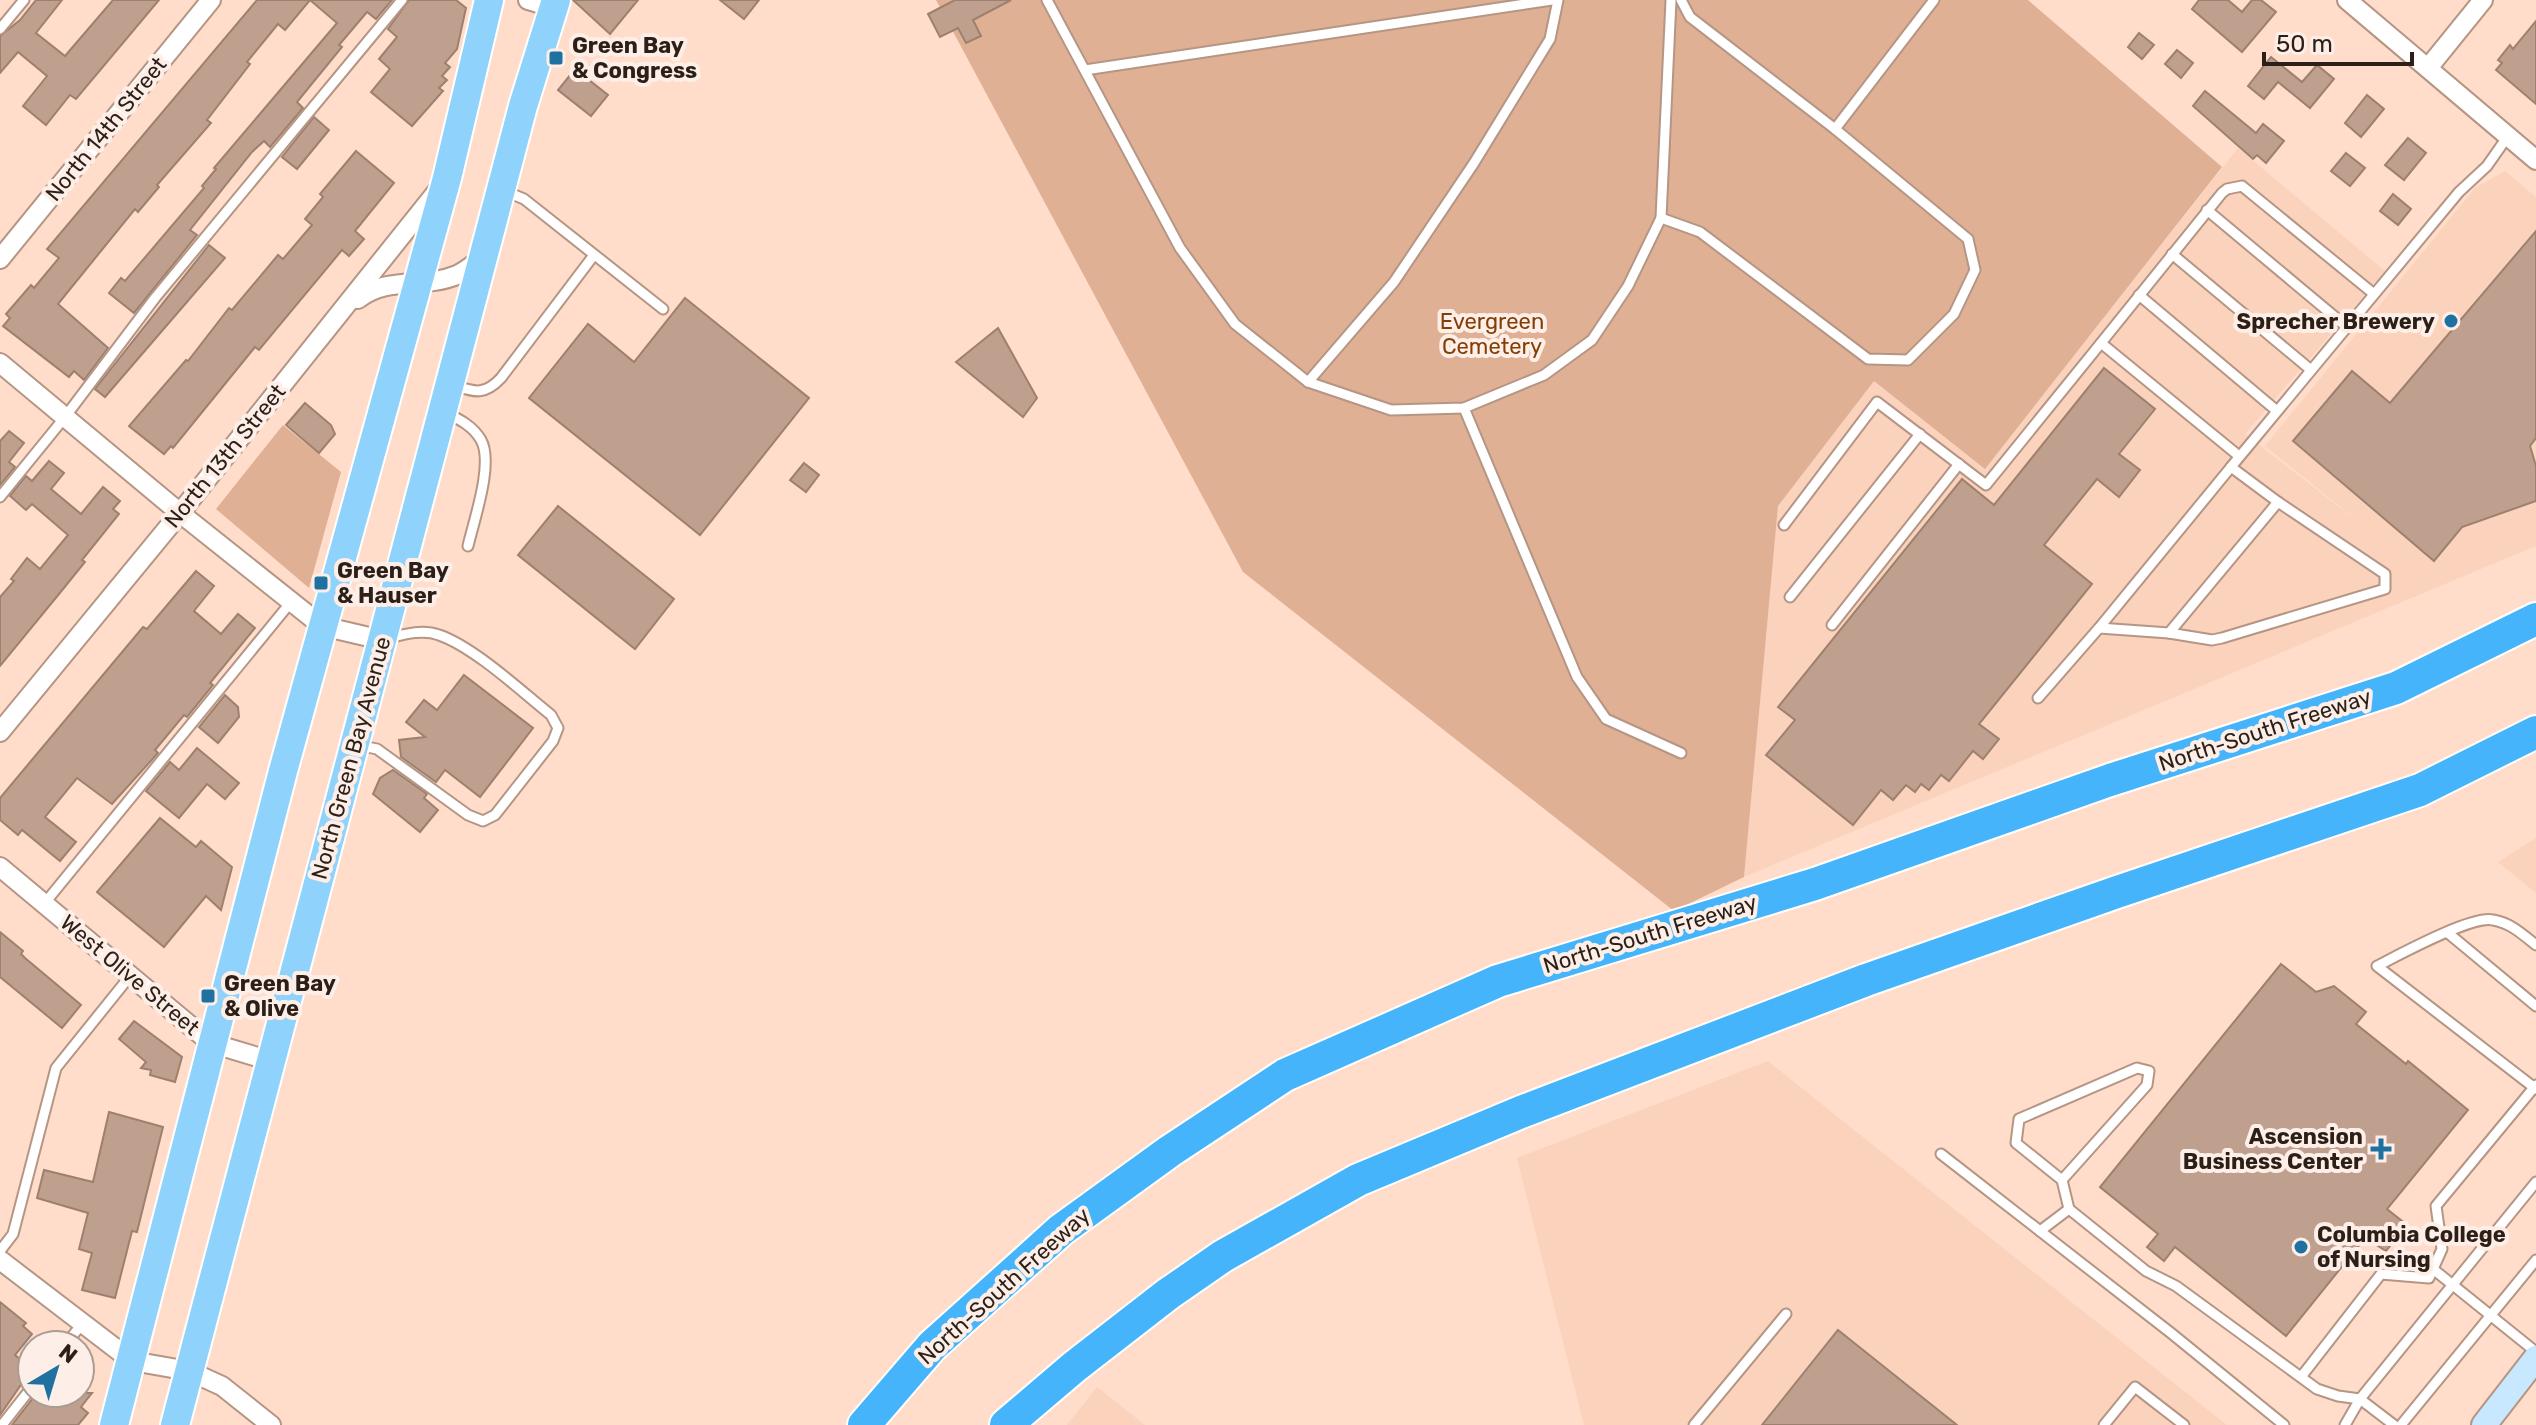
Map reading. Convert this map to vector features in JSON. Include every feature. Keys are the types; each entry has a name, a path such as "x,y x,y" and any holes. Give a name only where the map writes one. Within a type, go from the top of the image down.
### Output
{"highway":[{"name":"North-South Freeway","path":"864,1425 932,1346 1061,1230 1170,1151 1285,1075 1498,981 1815,884 2110,780 2396,688 2536,619"},
{"path":"2420,790 2536,732"},
{"path":"1006,1425 1168,1294 1223,1256 1358,1180 1521,1112 1866,980 2420,790 2536,756"},
{"path":"1024,1425 1074,1367"}],"main road":[{"path":"114,1425 322,626 447,178 489,0"},
{"name":"North Green Bay Avenue","path":"175,1425 484,257 546,3"},
{"path":"2484,1425 2536,1358"}],"street":[{"name":"North 14th Street","path":"0,259 211,0"},
{"path":"2347,0 2536,160"},
{"path":"2428,68 2483,0"},
{"name":"North 13th Street","path":"0,732 180,513 447,178"},
{"path":"340,314 371,289 381,285 418,284 457,275 484,257"},
{"path":"0,363 322,626 382,640"},
{"name":"West Olive Street","path":"0,867 211,1043 271,1061"},
{"path":"0,1260 132,1361 189,1371 222,1386 271,1425"}],"lane":[{"path":"0,29 24,0"},
{"path":"0,497 155,298 402,0"},
{"path":"1047,0 1180,248 1235,324 1308,382 1391,410 1464,408 1544,375 1592,340 1628,286 1661,218 1671,0"},
{"path":"1085,70 1555,0 1550,39 1474,163 1394,282 1308,382"},
{"path":"1661,218 1700,232 1868,359 1908,360 1954,314 1975,270 1968,239 1835,129 1690,17 1681,0"},
{"path":"1835,129 1934,0"},
{"path":"2038,698 2459,192 2487,166 2508,136"},
{"path":"1784,525 1877,402 1986,485 2227,189 2242,186 2374,294"},
{"path":"501,190 524,199 663,309"},
{"path":"2207,210 2347,327"},
{"path":"2172,254 2311,370"},
{"path":"468,546 487,463 482,440 446,398 490,390 594,255"},
{"path":"2139,295 2277,411"},
{"path":"2101,343 2239,456"},
{"path":"1464,408 1577,677 1606,719 1681,753"},
{"path":"1790,597 1920,434"},
{"path":"1832,625 1959,464"},
{"path":"2099,628 2169,633 2212,640 2385,589 2385,574 2231,467"},
{"path":"2169,633 2278,502"},
{"path":"44,904 291,602"},
{"path":"354,744 377,749 468,815 483,821 495,815 553,741 558,728 551,715 462,646 436,633 408,633 382,640"},
{"path":"2301,1377 2381,1274 2429,1278 2442,1249 2436,1206 2535,1087 2377,966 2489,918 2512,926 2536,945"},
{"path":"2448,933 2536,1006"},
{"path":"0,1251 13,1234 56,1068 130,976"},
{"path":"2062,1180 2147,1085 2149,1071 2137,1068 2019,1119 2016,1143 2062,1180 2069,1209 2146,1271 2176,1286 2317,1389 2360,1399 2394,1425"},
{"path":"1941,1154 2284,1425"},
{"path":"2345,1425 2360,1399 2536,1182"},
{"path":"2040,1231 2069,1209"},
{"path":"2401,1425 2536,1260"},
{"path":"2433,1269 2536,1352"},
{"path":"1694,1425 1786,1314"},
{"path":"78,1329 82,1324"},
{"path":"2104,1425 2135,1387 2184,1425"},
{"path":"2,1425 16,1407"}],"shaded area":[{"path":"2238,148 2385,271 2245,434 2373,533 2265,446 2475,188 2505,171 2536,197 2536,546 1744,877 1778,506 1874,380 1985,468"},
{"path":"2536,838 2536,893 2498,862"},
{"path":"1768,1061 2227,1425 1584,1425 1517,1158"},
{"path":"1097,1387 1145,1425 1067,1425"}],"green space":[{"name":"Evergreen Cemetery","path":"936,0 2028,0 2222,167 1985,469 1874,381 1778,506 1744,877 1674,911 1243,572"},
{"path":"283,425 341,472 309,588 216,509"}],"building":[{"path":"36,0 62,0 36,33 65,56 113,0 159,0 76,99 70,95 46,125 23,106 47,76 18,52 0,73 0,36 20,20"},
{"path":"257,0 310,0 285,30 278,24 207,120 211,123 157,185 159,187 138,212 135,209 58,304 108,348 84,380 74,371 69,377 3,326 10,318 6,314 31,285 34,288 59,258 47,249"},
{"path":"310,0 392,0 376,19 367,12 339,45 342,47 297,102 303,108 270,147 264,141 252,152 190,230 197,235 134,313 109,293 121,278 125,281 204,188 202,186 214,168 337,23"},
{"path":"409,0 456,0 466,8 457,49 445,63 450,67 442,76 447,80 439,88 443,91 412,126 371,92 390,69 379,59 397,37 388,29"},
{"path":"573,0 638,0 610,34"},
{"path":"720,0 759,0 744,19"},
{"path":"955,0 1011,0 973,20 981,36 966,43 958,28 940,37 928,14"},
{"path":"2199,0 2228,0 2242,12 2252,0 2261,0 2276,12 2242,52 2192,9"},
{"path":"2536,21 2536,104 2496,70 2502,63 2498,60 2510,45 2513,49"},
{"path":"2139,33 2154,45 2142,59 2128,47"},
{"path":"2177,50 2193,63 2181,78 2165,64"},
{"path":"2271,57 2302,82 2317,65 2334,79 2310,108 2278,82 2264,99 2248,86"},
{"path":"575,69 608,95 591,116 558,90"},
{"path":"2205,91 2256,133 2263,124 2284,141 2266,163 2257,155 2253,159 2193,106"},
{"path":"2367,95 2384,109 2361,137 2345,123"},
{"path":"314,117 329,130 297,169 282,157"},
{"path":"2408,138 2426,153 2404,180 2385,165"},
{"path":"356,151 394,183 355,231 364,239 349,256 342,250 259,350 255,347 173,448 171,446 164,454 129,426 188,361 229,308 232,310 278,255 283,259 312,225 305,219 323,197 320,194"},
{"path":"2346,153 2365,168 2350,186 2331,171"},
{"path":"2393,194 2411,209 2398,225 2380,211"},
{"path":"2536,231 2536,438 2530,446 2536,466 2536,501 2462,527 2434,561 2293,441 2352,371 2390,403"},
{"path":"209,245 225,258 105,397 95,389"},
{"path":"685,298 809,398 700,535 529,398 588,324 634,362"},
{"path":"998,328 1037,398 1023,417 956,362"},
{"path":"2104,368 2155,409 2119,454 2140,470 2119,497 2097,479 2044,545 2092,584 1979,724 1999,739 1983,759 1973,751 1949,781 1941,775 1929,790 1921,784 1915,792 1906,785 1893,800 1881,790 1853,825 1766,755 1795,720 1778,707 1962,479 1994,505"},
{"path":"305,403 331,425 335,434 319,453 286,425"},
{"path":"9,431 24,443 9,462 15,467 0,485 0,441"},
{"path":"49,461 64,473 51,489 81,514 103,487 120,501 113,509 119,514 82,560 85,562 0,666 0,597 14,581 11,579 27,558 40,569 68,535 32,504 26,510 10,496 26,476 32,481"},
{"path":"804,463 819,475 806,492 790,480"},
{"path":"558,506 674,599 635,649 518,555"},
{"path":"196,571 214,586 194,611 221,634 238,614 255,628 187,717 184,715 155,750 158,753 112,804 77,778 45,817 76,842 60,861 22,830 18,835 0,820 0,798 143,627 147,629"},
{"path":"464,675 533,728 480,797 445,770 436,782 401,757 399,740 425,737 406,722 424,700 437,710"},
{"path":"225,695 238,707 239,717 218,743 199,727"},
{"path":"197,748 239,783 225,799 207,784 179,818 146,791 170,762 179,770"},
{"path":"393,770 427,794 424,798 438,810 420,832 373,794 380,778"},
{"path":"160,818 196,847 201,841 232,867 221,910 206,896 164,947 97,892"},
{"path":"0,932 23,951 21,954 25,958 81,1005 62,1028 0,977"},
{"path":"2281,964 2316,992 2334,986 2366,1012 2356,1024 2468,1110 2387,1209 2407,1225 2386,1251 2365,1238 2286,1336 2175,1247 2164,1261 2147,1247 2158,1234 2100,1187"},
{"path":"134,1021 182,1057 175,1082 150,1075 151,1070 141,1068 146,1062 119,1039"},
{"path":"109,1112 163,1127 137,1232 132,1231 115,1298 82,1290 92,1253 79,1249 88,1213 37,1198 44,1170 93,1182"},
{"path":"0,1302 26,1323 23,1326 26,1329 16,1329 16,1392 0,1415"},
{"path":"1838,1330 1957,1425 1762,1425"},
{"path":"24,1409 83,1409 88,1413 78,1425 12,1425"}],"place":[{"name":"Green Bay & Congress","path":"556,58"},
{"name":"Sprecher Brewery","path":"2451,321"},
{"name":"Green Bay & Hauser","path":"321,583"},
{"name":"Green Bay & Olive","path":"208,996"},
{"name":"Ascension Business Center","path":"2381,1149"},
{"name":"Columbia College of Nursing","path":"2301,1247"}]}
